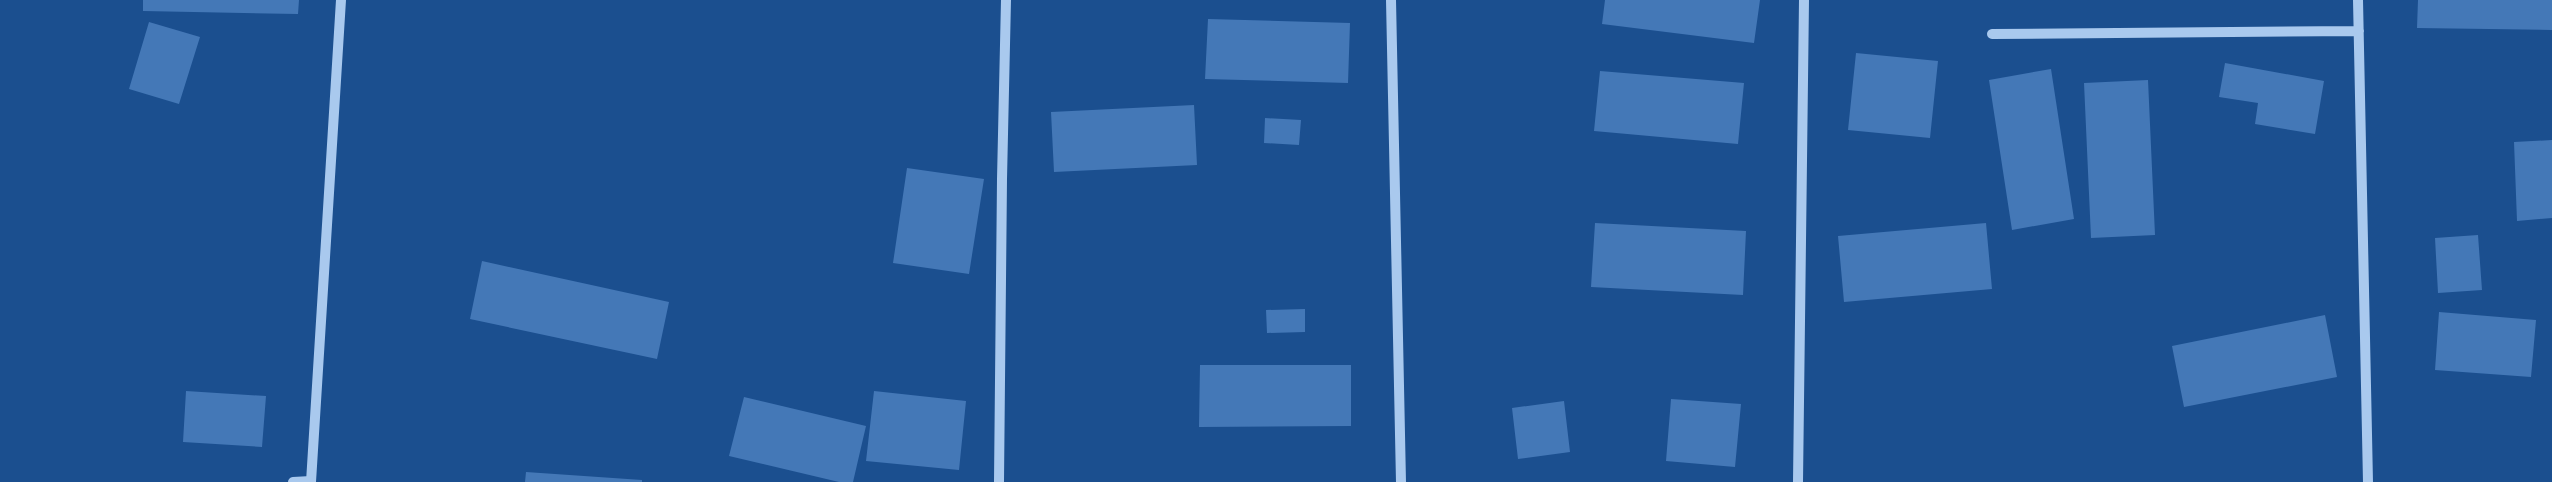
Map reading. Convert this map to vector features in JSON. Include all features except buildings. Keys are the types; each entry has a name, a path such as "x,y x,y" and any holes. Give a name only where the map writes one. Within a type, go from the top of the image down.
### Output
{"street":[{"path":"293,482 311,481 341,0"},
{"path":"999,482 1006,0"},
{"path":"1391,0 1401,482"},
{"path":"1798,482 1804,0"},
{"path":"2358,0 2368,482"},
{"path":"1992,34 2359,32"}]}
